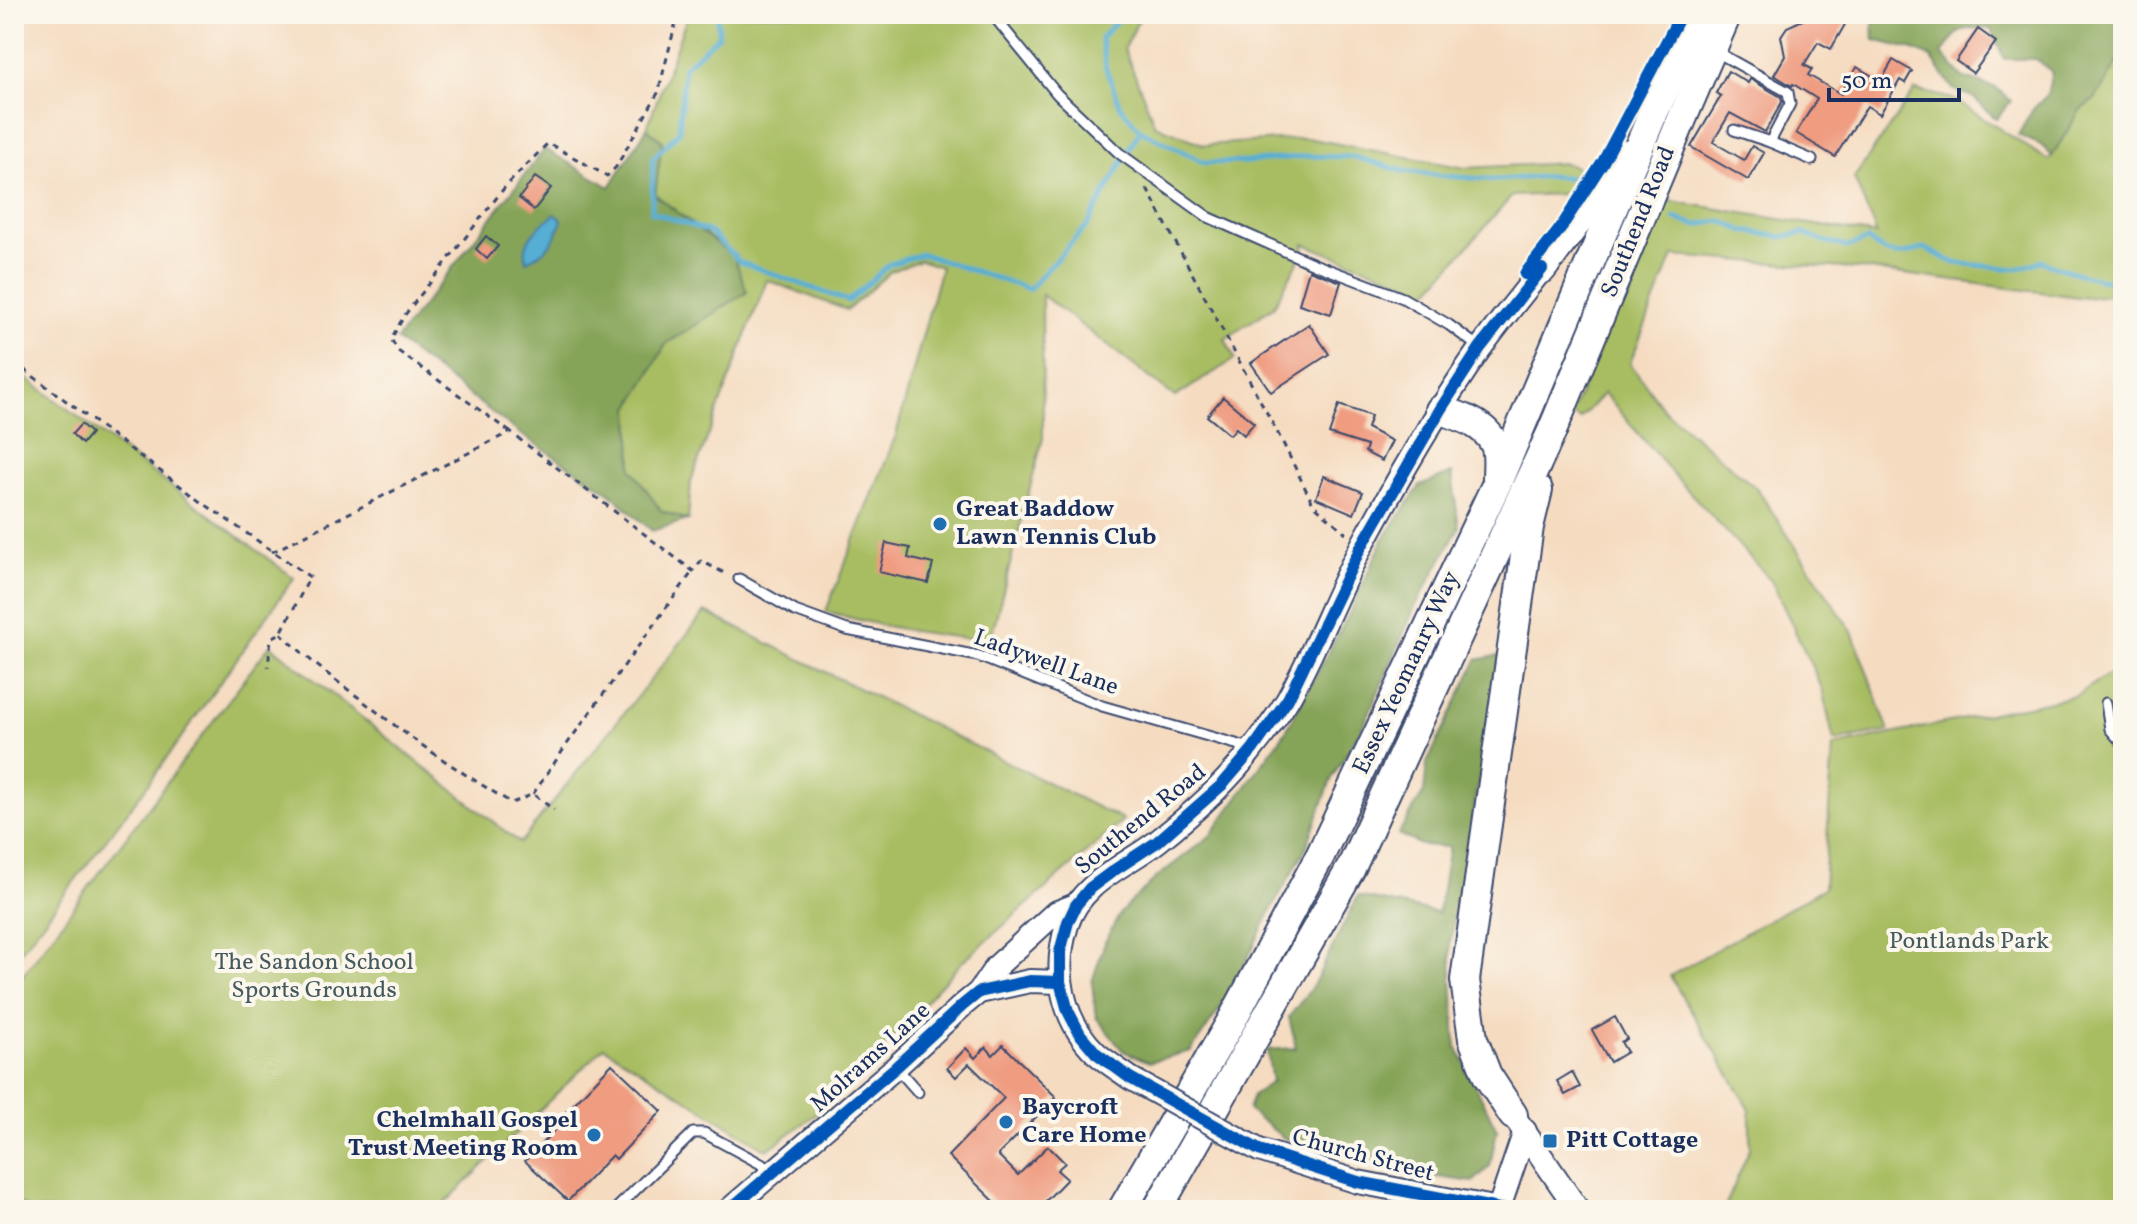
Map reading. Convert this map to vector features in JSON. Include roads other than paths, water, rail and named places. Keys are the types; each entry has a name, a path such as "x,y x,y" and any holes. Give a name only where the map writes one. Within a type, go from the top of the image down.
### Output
{"main road":[{"name":"Southend Road","path":"1652,116 1700,14"},
{"name":"Southend Road","path":"1552,431 1727,14"},
{"path":"1546,272 1621,154 1652,116"},
{"name":"Essex Yeomanry Way","path":"1122,1210 1232,1020 1320,856 1497,483 1652,116"},
{"path":"1440,410 1471,421 1495,443 1497,483"},
{"path":"1519,1123 1487,1075 1473,1039 1465,980 1529,527 1552,431"},
{"name":"Essex Yeomanry Way","path":"1157,1210 1351,868 1552,431"}],"street":[{"name":"Southend Road","path":"1259,1150 1130,1078 1096,1053 1080,1034 1068,1011 1060,982 1060,952 1068,922 1076,905 1090,888 1157,842 1223,784 1253,749 1288,699 1361,546 1440,410 1480,348 1546,272"},
{"path":"979,992 996,967 1055,913 1076,905"},
{"name":"Molrams Lane","path":"729,1210 979,992 1030,981 1060,982"},
{"path":"1502,1209 1519,1123"},
{"path":"1519,1123 1578,1210"},
{"name":"Church Street","path":"1259,1150 1358,1182 1502,1209"}],"lane":[{"path":"992,14 1057,94 1115,149 1208,217 1314,264 1403,298 1449,325 1480,348"},
{"path":"1712,49 1788,92 1790,104 1770,142"},
{"path":"1734,130 1812,160"},
{"name":"Ladywell Lane","path":"739,579 795,611 847,630 978,656 1102,706 1253,749"},
{"path":"2106,703 2110,729 2123,744"},
{"path":"896,1067 918,1092"},
{"path":"615,1210 693,1133 704,1133 775,1171"}],"water":[{"path":"555,214 562,220 553,240 540,254 526,261 529,239"}],"waterway":[{"path":"717,14 719,35 684,67 679,132 653,158 652,212 710,232 740,262 848,301 890,264 922,254 1029,289 1087,226 1140,130 1121,107 1106,69 1101,38 1123,14"},
{"path":"1140,130 1205,163 1307,156 1354,157 1403,171 1445,176 1498,180 1553,176 1581,179"},
{"path":"1674,218 1696,225 1721,221 1744,231 1781,237 1803,233 1847,247 1868,240 1882,250 1895,254 1924,248 1955,263 2017,269 2041,261 2081,275 2123,283"}],"place":[{"name":"Great Baddow Lawn Tennis Club","path":"940,524"},
{"name":"Baycroft Care Home","path":"1006,1122"},
{"name":"Chelmhall Gospel Trust Meeting Room","path":"594,1135"},
{"name":"Pitt Cottage","path":"1550,1141"}],"park label":[{"name":"Pontlands Park","path":"1969,942"},
{"name":"The Sandon School Sports Grounds","path":"314,977"}]}
